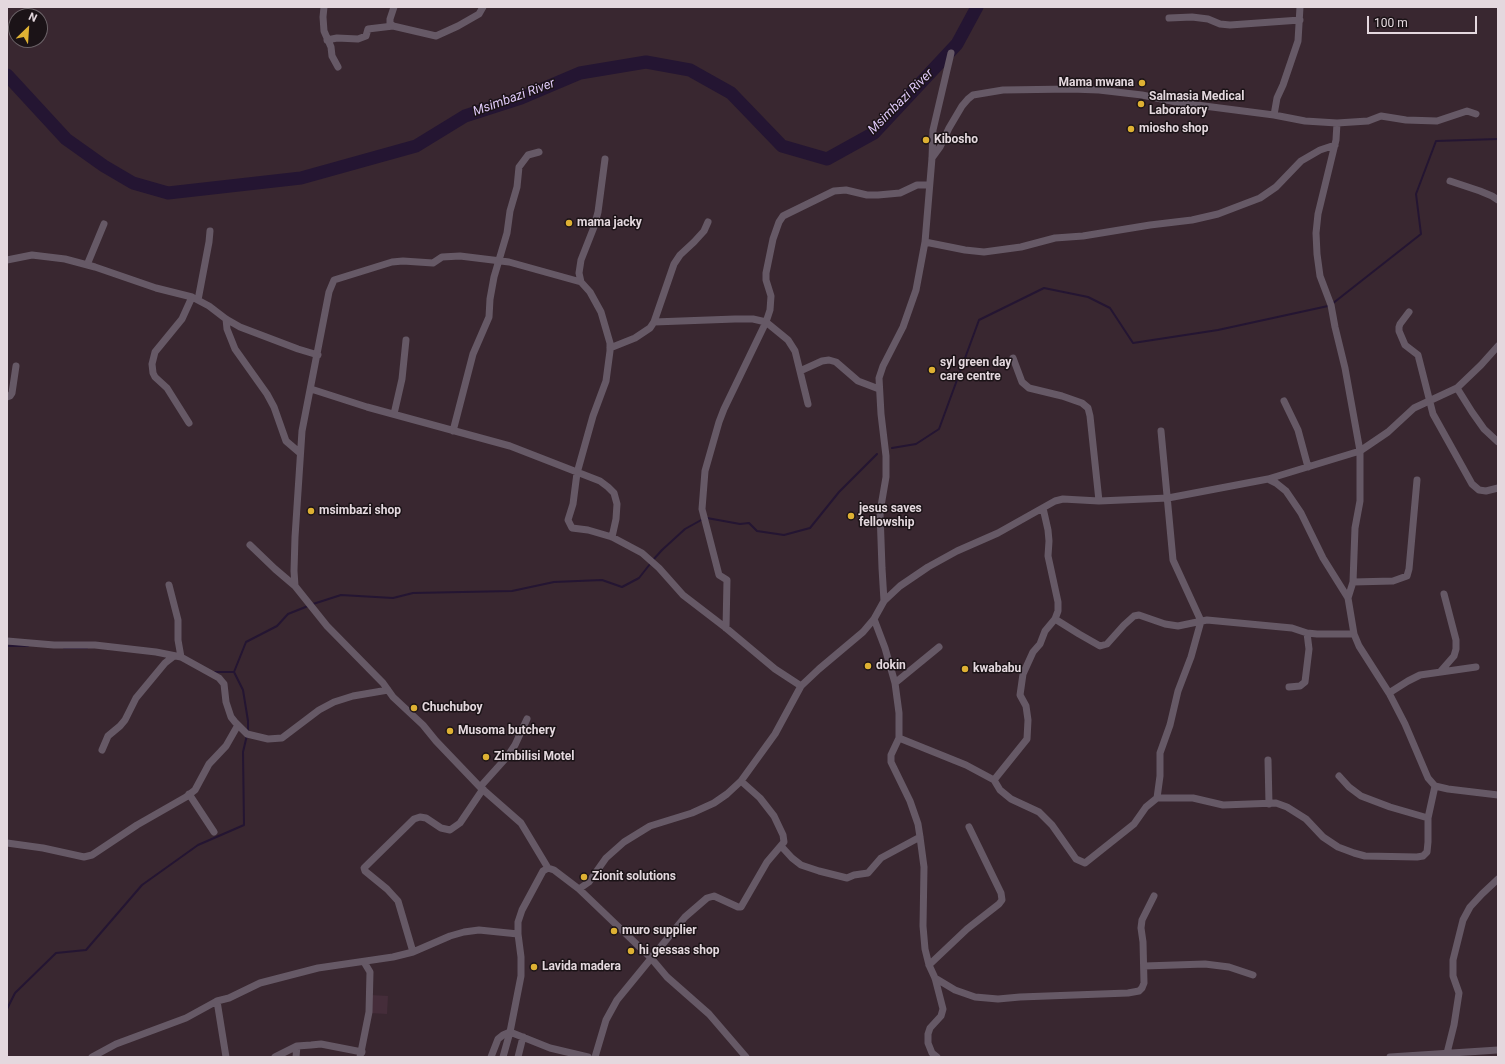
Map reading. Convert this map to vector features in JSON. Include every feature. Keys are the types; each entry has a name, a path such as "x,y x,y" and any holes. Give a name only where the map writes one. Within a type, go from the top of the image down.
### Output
{"street":[{"path":"324,7 324,30 331,47 332,56 338,67"},
{"path":"393,26 390,23 390,19 394,7"},
{"path":"328,40 338,38 358,39 366,36 368,29 393,26 436,36 479,14 483,7"},
{"path":"1274,115 1277,98 1296,47 1300,20 1300,7"},
{"path":"1169,18 1192,17 1208,19 1220,24 1230,25 1300,20"},
{"path":"884,601 880,512 886,477 886,456 879,378 883,366 903,327 916,290 925,242 933,130 951,53"},
{"path":"932,158 940,147 962,106 968,99 973,95 1003,90 1099,90 1142,95 1181,103 1274,115 1305,121 1337,123 1368,121 1381,116 1406,120 1437,121 1467,110 1476,114"},
{"path":"1337,123 1335,145 1316,222 1317,254 1320,276 1331,305 1345,368 1360,451 1360,501 1355,528 1353,582 1348,598"},
{"path":"925,242 965,250 984,252 1016,248 1055,238 1083,236 1192,220 1224,212 1266,195 1276,187 1300,161 1320,150 1335,145"},
{"path":"453,431 473,354 489,317 490,299 498,260 507,233 510,210 517,187 518,167 528,155 539,152"},
{"path":"605,159 598,212 594,228 579,267 579,276 581,282 590,292 602,312 610,348 606,381 593,416 577,473 573,504 568,520 572,528 588,530 612,537 642,554 659,568 683,595 726,628 755,653 787,677 802,686"},
{"path":"1450,181 1480,191 1498,200"},
{"path":"726,628 727,580 719,575 702,510 705,471 719,422 733,388 766,322 770,310 771,296 766,280 766,273 773,239 779,222 783,216 834,191 846,190 867,195 878,195 900,193 917,185 929,185"},
{"path":"610,348 636,338 647,331 654,322 674,264 680,255 704,231 708,222"},
{"path":"87,265 104,224"},
{"path":"188,423 167,388 155,377 152,364 155,352 182,319 195,299 209,242 210,231"},
{"path":"7,260 32,255 65,259 87,265 156,288 195,299 209,306 226,319 259,335 318,355"},
{"path":"295,586 294,571 300,453 304,420 318,355 329,292 334,280 345,275 392,262 403,261 433,263 442,257 460,256 498,260 581,282"},
{"path":"1409,312 1400,324 1399,331 1405,346 1418,355 1433,414 1472,484 1479,490 1486,491 1498,488"},
{"path":"226,319 230,338 235,349 242,361 267,394 274,407 286,441 300,453"},
{"path":"654,322 735,319 753,319 766,322 788,340 795,351 808,404"},
{"path":"394,414 402,379 406,340"},
{"path":"579,889 589,882 606,858 624,842 650,826 692,813 714,803 727,794 741,781 775,734 802,686 819,669 863,632 874,619 884,601 900,586 928,567 998,533 1055,501 1063,499 1099,501 1168,498 1268,479 1360,451 1388,432 1414,408 1457,388 1498,346"},
{"path":"1013,358 1022,382 1029,388 1062,396 1082,403 1088,408 1099,501"},
{"path":"800,372 822,361 829,360 836,362 858,381 879,389"},
{"path":"7,397 12,393 16,366"},
{"path":"1457,388 1484,429 1498,442"},
{"path":"311,389 367,407 510,446 600,481 614,493 617,504 616,520 612,537"},
{"path":"1284,401 1298,430 1308,466"},
{"path":"1157,798 1160,776 1160,753 1170,725 1178,691 1191,657 1201,621 1174,560 1161,431"},
{"path":"1268,479 1286,491 1293,500 1309,527 1323,558 1348,598 1354,634 1359,646 1389,693 1405,724 1428,778 1435,786 1498,795"},
{"path":"1353,582 1393,581 1407,576 1409,569 1417,480"},
{"path":"994,780 1027,739 1028,720 1026,706 1020,695 1023,674 1033,652 1040,644 1044,631 1055,619 1058,611 1058,602 1048,556 1048,530 1043,508"},
{"path":"250,545 275,570 295,586 327,626 423,725 436,741 482,788 521,823 548,868 554,870 579,889 651,958 667,976 709,1014 746,1057"},
{"path":"168,585 178,620 177,656"},
{"path":"1440,672 1454,656 1456,649 1456,640 1444,594"},
{"path":"1055,619 1100,646 1107,644 1124,625 1134,616 1139,615 1165,624 1178,626 1207,620 1292,628 1307,633 1354,634"},
{"path":"874,619 885,648 895,683 899,714 899,738 891,755 891,762 910,800 918,824 920,837 924,867 923,926 929,965 935,978 943,1009 941,1016 930,1028 928,1034 928,1043 932,1053 937,1057"},
{"path":"1289,687 1300,686 1304,682 1309,649 1307,633"},
{"path":"7,641 54,645 95,645 177,656 219,678 224,684 226,702 232,717 238,726 248,734 268,739 282,738 319,710 334,702 353,696 388,690"},
{"path":"895,683 939,647"},
{"path":"102,750 108,736 123,723 136,698 165,663 177,656"},
{"path":"1389,693 1420,675 1476,667"},
{"path":"413,952 398,901 387,889 365,871 364,868 414,819 420,816 426,818 441,828 450,830 460,823 482,788 515,745 527,719"},
{"path":"7,843 43,848 84,857 92,854 195,790 209,764 226,746 238,726"},
{"path":"899,738 966,765 994,780 1000,790 1011,799 1039,812 1052,825 1076,859 1085,863 1134,824 1146,807 1157,798 1193,798 1223,805 1276,803 1287,807 1306,819 1323,837 1338,847 1354,853 1365,856 1423,856 1426,852 1428,842 1428,818 1435,786"},
{"path":"1268,760 1269,804"},
{"path":"1339,776 1349,787 1361,796 1390,807 1428,818"},
{"path":"595,1057 606,1020 617,1000 685,917 707,898 714,896 741,907 766,862 784,842 784,834 774,816 760,798 741,781"},
{"path":"190,794 214,832"},
{"path":"929,965 967,929 1002,900 1001,893 969,827"},
{"path":"781,846 801,865 847,878 854,875 868,873 881,858 920,837"},
{"path":"503,1057 510,1032 521,976 518,922 522,910 543,871 548,868"},
{"path":"1446,1055 1454,1025 1459,993 1453,976 1453,960 1463,920 1470,908 1498,879"},
{"path":"935,978 955,990 975,997 998,999 1128,993 1139,990 1142,988 1144,983 1141,928 1142,920 1154,896"},
{"path":"93,1057 116,1044 186,1018 217,1001 229,998 260,983 318,968 364,962 413,952 450,936 464,932 479,930 518,934"},
{"path":"275,1057 297,1046 321,1044 361,1055 369,1012 370,972 364,962"},
{"path":"1144,966 1205,964 1228,967 1253,975"},
{"path":"217,1001 226,1057"},
{"path":"490,1057 498,1039 510,1032 550,1048 588,1057"},
{"path":"518,1057 523,1037"},
{"path":"296,1057 297,1046"},
{"path":"1390,1057 1446,1055 1498,1050"}],"shaded area":[{"path":"371,995 388,996 387,1014 370,1013"}],"waterway":[{"name":"Msimbazi River","path":"7,75 66,139 104,166 133,183 168,193 301,178 416,146 465,116 521,98 580,73 646,62 690,70 731,93 782,146 827,159 874,133 957,44 977,7"},
{"path":"1332,304 1421,234 1416,194 1436,141 1498,139"},
{"path":"892,448 916,444 939,429 979,320 1044,288 1088,297 1110,308 1133,343 1218,330 1328,306"},
{"path":"707,518 740,524 749,523 757,531 784,535 810,528 839,492 877,454"},
{"path":"653,560 685,529 703,519"},
{"path":"313,604 341,595 393,598 413,593 512,591 554,582 602,580 622,587 639,578 650,564"},
{"path":"248,731 248,721 243,690 234,672 246,642 277,626 288,614 308,606"},
{"path":"7,646 28,646"},
{"path":"64,648 87,648"},
{"path":"215,672 234,672"},
{"path":"7,1009 15,993 56,953 86,950 142,885 198,845 244,825 243,752 247,735"}],"place":[{"name":"Mama mwana","path":"1142,83"},
{"name":"Salmasia Medical Laboratory","path":"1141,104"},
{"name":"miosho shop","path":"1131,129"},
{"name":"Kibosho","path":"926,140"},
{"name":"mama jacky","path":"569,223"},
{"name":"syl green day care centre","path":"932,370"},
{"name":"msimbazi shop","path":"311,511"},
{"name":"jesus saves fellowship","path":"851,516"},
{"name":"dokin","path":"868,666"},
{"name":"kwababu","path":"965,669"},
{"name":"Chuchuboy","path":"414,708"},
{"name":"Musoma butchery","path":"450,731"},
{"name":"Zimbilisi Motel","path":"486,757"},
{"name":"Zionit solutions","path":"584,877"},
{"name":"muro supplier","path":"614,931"},
{"name":"hi gessas shop","path":"631,951"},
{"name":"Lavida madera","path":"534,967"}]}
